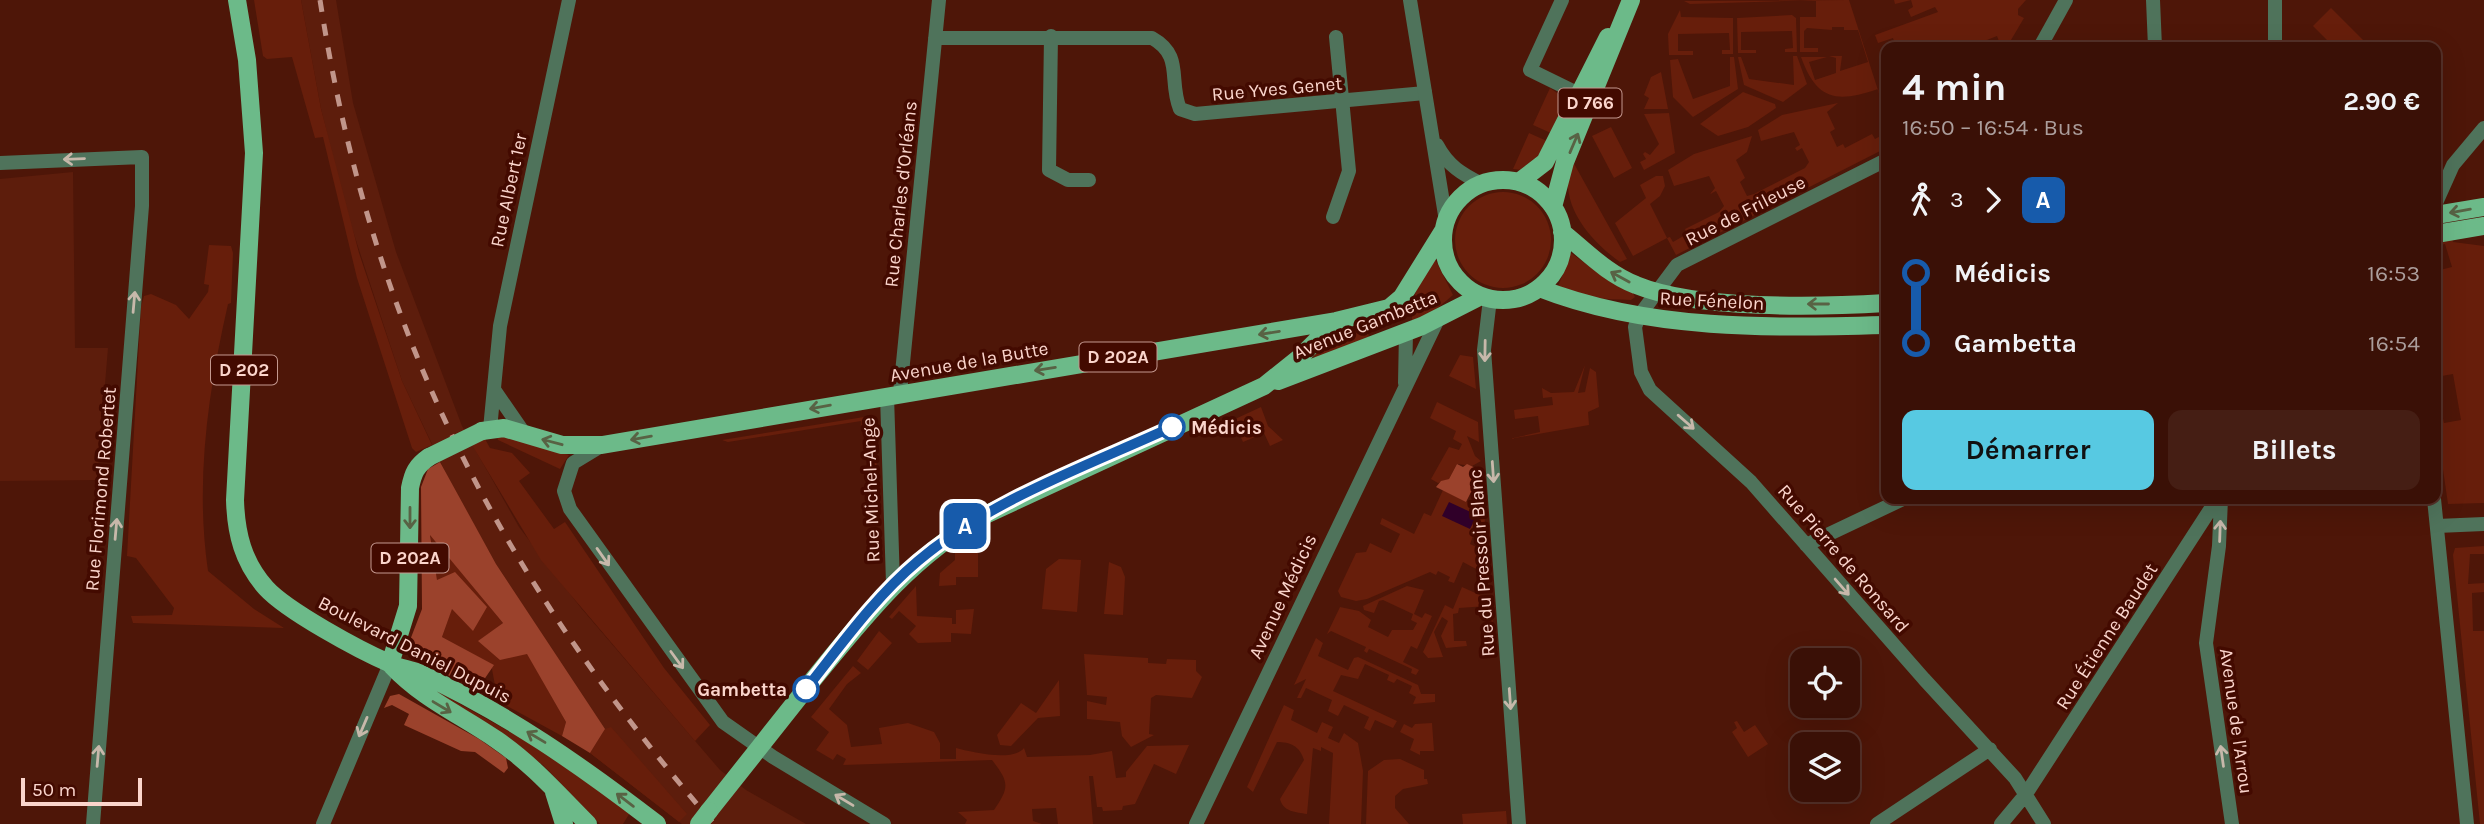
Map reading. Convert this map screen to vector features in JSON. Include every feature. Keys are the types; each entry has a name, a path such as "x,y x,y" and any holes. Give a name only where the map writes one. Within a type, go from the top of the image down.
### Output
{"main road":[{"name":"Boulevard Daniel Dupuis","path":"237,0 247,60 254,153 236,527 246,560 268,590 308,618 390,664 417,672 516,725 593,775 657,824"},
{"name":"D 766","path":"1518,182 1545,162 1577,93 1629,0"},
{"name":"D 766","path":"1553,208 1565,162 1629,0"},
{"path":"1494,181 1518,182 1544,196 1553,208 1562,232 1557,262 1539,288 1515,299 1485,297 1464,286 1451,270 1444,251 1445,226 1460,199 1482,184 1494,181"},
{"path":"2441,214 2484,207"},
{"name":"Avenue de la Butte","path":"492,429 524,433 562,445 602,445 1336,321 1389,308 1402,298 1445,226"},
{"path":"2441,232 2484,226"},
{"name":"Rue Fénelon","path":"1562,232 1616,275 1656,292 1702,301 1881,303"},
{"name":"Rue Fénelon","path":"1539,288 1570,300 1639,316 1818,326 1881,324"},
{"name":"Avenue Gambetta","path":"1264,386 1406,332 1485,297"},
{"path":"699,824 893,583 953,534 985,515 1264,386 1299,358 1336,321"},
{"name":"D 202A","path":"390,664 408,606 412,474 419,464 429,457 492,429"},
{"name":"D 202","path":"390,664 418,692 495,738 552,785 588,824"},
{"path":"552,785 564,824"}],"street":[{"name":"Rue Albert 1er","path":"492,429 500,326 569,0"},
{"name":"Rue Charles d'Orléans","path":"893,394 939,0"},
{"path":"1410,0 1445,226"},
{"path":"1562,0 1530,70 1577,93"},
{"path":"2043,42 2066,0"},
{"path":"2154,0 2155,42"},
{"path":"2275,0 2275,42"},
{"path":"1051,36 1049,170 1068,180 1089,180"},
{"path":"1333,217 1349,171 1336,37"},
{"name":"Rue Yves Genet","path":"935,38 1153,38 1166,46 1172,56 1173,94 1180,109 1195,114 1425,93"},
{"path":"2441,192 2453,164 2484,128"},
{"path":"1432,135 1444,159 1456,171 1482,184"},
{"name":"Rue Florimond Robertet","path":"0,163 142,157 142,206 93,824"},
{"name":"Rue de Frileuse","path":"1639,316 1677,265 1881,162"},
{"name":"Rue du Pressoir Blanc","path":"1485,297 1484,350 1519,824"},
{"name":"Rue Pierre de Ronsard","path":"1639,316 1635,337 1641,372 1650,390 1751,482 1923,679 1990,749 2025,794 2044,824"},
{"name":"Avenue Médicis","path":"1196,824 1439,317"},
{"name":"Avenue Médicis","path":"1405,384 1406,332"},
{"path":"494,389 524,433"},
{"name":"Rue Michel-Ange","path":"893,394 893,583"},
{"path":"602,445 573,463 564,491 570,509 723,722 884,824"},
{"path":"1806,545 1892,504"},
{"name":"Rue Étienne Baudet","path":"2001,824 2025,794 2216,504"},
{"name":"Avenue de l'Arrou","path":"2219,504 2219,546 2206,643 2232,824"},
{"path":"2435,504 2467,824"},
{"path":"2437,526 2484,524"},
{"path":"323,824 390,664"},
{"path":"1877,824 1990,749"}],"shaded area":[{"path":"254,0 301,0 321,109 359,253 402,381 432,445 416,452 412,448 357,278 323,137 315,138 292,57 267,59 263,56"},
{"path":"301,0 336,0 353,103 396,252 462,426 519,527 581,608 720,770 746,790 806,824 682,824 590,753 605,731 496,564 451,484 402,381 346,210 321,109"},
{"path":"1808,0 1690,4 1684,1"},
{"path":"1816,0 1849,0 1878,89 1840,97 1830,95 1814,83 1801,57 1827,57 1809,62 1815,80 1836,73 1836,58 1829,56 1842,56 1840,71 1868,62 1858,30 1844,30 1844,27 1832,27 1832,30 1807,28 1804,31 1804,48 1818,48 1818,52 1800,52 1800,17 1816,17"},
{"path":"1894,0 1911,0 1895,4"},
{"path":"1911,0 2026,0 2018,9 2018,15 2024,18 2011,40 2006,42 1999,42 1997,36 1982,42 1894,42 1893,38 1878,43 1875,35 1938,12 1935,7 1911,17 1908,10 1913,7"},
{"path":"2331,8 2365,42 2329,42 2313,26"},
{"path":"1680,10 1681,17 1733,18 1733,54 1722,54 1722,50 1730,50 1729,33 1678,34 1678,51 1693,51 1693,55 1669,55 1668,34"},
{"path":"1792,15 1796,18 1797,52 1785,52 1785,49 1793,48 1792,31 1741,32 1741,50 1756,50 1756,53 1738,53 1737,18"},
{"path":"1793,56 1797,56 1807,84 1783,102 1744,85 1738,57 1741,57 1749,79 1794,85"},
{"path":"1730,57 1734,57 1738,89 1693,117 1673,97 1670,60 1678,59 1693,99 1730,86"},
{"path":"1661,72 1668,109 1644,109 1649,98 1644,95 1651,77"},
{"path":"1550,88 1557,93 1563,113 1553,134 1533,125"},
{"path":"1743,92 1775,104 1776,108 1748,127 1718,136 1700,124"},
{"path":"1838,103 1827,112 1835,129 1830,132 1837,147 1843,144 1845,148 1872,134 1875,139 1881,136 1881,151 1676,255 1667,238 1670,237 1673,242 1687,234 1685,229 1719,212 1724,206 1716,191 1710,194 1715,188 1709,176 1674,186 1668,170 1694,154 1752,136 1747,152 1736,160 1745,178 1740,182 1747,196 1805,168 1809,162 1802,148 1797,151 1795,148 1800,145 1794,132 1761,141 1758,130 1782,115"},
{"path":"1669,113 1675,153 1644,170 1640,162 1646,159 1643,154 1645,152 1650,155 1659,144 1644,114"},
{"path":"1611,127 1632,168 1614,178 1592,136"},
{"path":"1529,133 1549,142 1543,154 1522,170 1513,169"},
{"path":"1572,160 1627,259 1620,262 1608,253 1578,218 1568,190"},
{"path":"73,172 75,348 108,348 97,480 0,481 0,179"},
{"path":"1656,176 1663,176 1665,186 1660,196 1650,204 1667,238 1633,256 1615,223 1646,198 1640,185"},
{"path":"1503,192 1521,196 1537,206 1547,222 1551,240 1547,258 1537,274 1521,284 1503,288 1485,284 1469,274 1459,258 1455,240 1459,222 1469,206 1485,196"},
{"path":"2451,235 2453,242 2484,246 2484,503 2448,504 2441,456 2441,410 2444,423 2461,420 2453,374 2441,376 2441,270 2452,267 2445,244 2441,245 2441,237"},
{"path":"209,245 231,246 233,253 231,303 228,304 209,404 203,471 204,538 208,571 254,609 284,628 133,623 131,616 172,615 174,608 136,558 127,556 141,307 144,296 151,294 176,305 189,319 208,292 209,285 204,284"},
{"path":"1571,253 1611,282 1633,293 1635,297 1631,300 1593,298 1557,289"},
{"path":"1435,259 1453,295 1427,317 1412,322 1417,288"},
{"path":"1366,326 1369,337 1316,360 1313,354 1337,333"},
{"path":"1460,355 1473,357 1476,389 1449,376"},
{"path":"1585,365 1578,393 1585,392 1590,368 1596,372 1599,407 1588,412 1589,425 1509,439 1540,432 1538,416 1515,419 1514,410 1553,405 1552,397 1543,398 1542,388 1551,393 1574,392"},
{"path":"1437,402 1478,422 1479,442 1467,436 1475,456 1481,461 1472,466 1457,464 1449,479 1438,483 1431,479 1449,447 1459,450 1462,444 1453,439 1456,431 1430,418"},
{"path":"1261,407 1268,426 1283,440 1270,446 1264,433 1243,442 1233,420"},
{"path":"864,417 876,428 877,486 874,486 873,435 863,435 861,421 728,442 722,440"},
{"path":"496,435 505,435 569,455 560,469 498,440"},
{"path":"485,439 490,448 512,453 530,473 519,481 554,529 565,522 664,668 710,725 695,741 541,560 472,445"},
{"path":"440,462 496,564 605,729 590,753 562,736 566,722 527,654 500,660 478,641 503,623 430,535 437,580 455,572 487,607 473,631 452,609 442,637 494,665 477,690 409,655 407,648 422,609 421,487 428,469"},
{"path":"1457,464 1463,467 1467,464 1482,471 1483,498 1471,492 1466,502 1436,487 1441,481 1449,479"},
{"path":"1443,490 1484,510 1485,523 1475,522 1469,534 1473,536 1470,544 1487,552 1484,553 1485,563 1478,570 1463,562 1454,583 1448,581 1450,577 1438,571 1436,575 1430,572 1367,599 1356,601 1341,597 1338,591 1356,553 1366,552 1370,543 1391,553 1400,534 1380,524 1382,518 1414,534 1424,513 1431,516"},
{"path":"1449,502 1477,515 1470,529 1442,516"},
{"path":"430,534 503,623 479,641 527,653 566,722 562,736 498,701 491,664 442,637 452,608 437,581"},
{"path":"978,539 978,577 956,577 956,585 939,586 940,573 955,560 955,553"},
{"path":"2484,546 2484,554 2470,554 2468,584 2484,583 2484,592 2472,593 2473,631 2484,631 2484,824 2480,824 2453,555 2455,548"},
{"path":"1059,559 1081,560 1077,612 1042,609 1046,569"},
{"path":"1109,562 1121,567 1125,577 1123,615 1104,614"},
{"path":"916,586 917,616 952,618 952,624 956,624 956,610 974,609 971,634 951,633 951,642 918,643 909,634 916,626 899,611 892,619 889,617"},
{"path":"1407,586 1424,590 1414,614 1422,618 1425,613 1432,616 1417,649 1411,646 1403,662 1419,670 1416,675 1411,673 1412,669 1369,649 1367,653 1364,651 1366,647 1331,631 1327,634 1340,607 1359,611 1371,620 1368,627 1388,637 1392,630 1413,630 1417,623 1411,620 1413,614 1383,600 1379,601 1374,613 1364,610 1363,606"},
{"path":"1462,587 1491,600 1494,637 1490,637 1487,606 1459,608 1458,613 1453,614 1454,641 1466,641 1467,646 1446,648 1441,636 1448,621 1442,617 1434,632 1443,657 1428,658 1423,652 1445,605 1453,609"},
{"path":"879,631 892,643 868,670 857,661"},
{"path":"1316,638 1323,643 1318,656 1348,670 1354,658 1358,657 1418,685 1421,694 1435,694 1435,702 1413,704 1416,697 1409,693 1412,686 1397,679 1394,683 1387,680 1389,675 1365,664 1358,679 1341,675 1333,691 1397,721 1393,728 1375,720 1370,731 1364,728 1369,717 1344,705 1338,716 1328,711 1332,700 1306,688 1301,698 1297,698 1306,679 1294,685"},
{"path":"1084,654 1148,658 1148,663 1166,664 1167,659 1196,660 1196,671 1202,677 1192,698 1156,695 1151,698 1149,734 1154,735 1131,747 1122,736 1120,722 1087,719 1087,701 1106,705 1107,697 1087,695"},
{"path":"853,666 861,673 847,684 829,709 847,725 851,747 882,744 879,728 908,723 934,732 940,743 940,759 956,759 956,748 1002,755 1019,752 1024,748 1027,757 1090,755 1112,751 1116,778 1126,777 1126,772 1147,746 1189,745 1176,774 1154,764 1135,804 1123,806 1122,810 1103,811 1102,807 1097,807 1093,776 1089,776 1093,824 1058,824 1056,808 1032,809 1033,821 1042,824 965,824 967,820 958,812 994,810 1003,796 1004,779 992,760 843,765 846,759 837,754 833,760 816,750 829,732 811,717"},
{"path":"1059,680 1060,716 1038,718 1011,746 1000,745 997,735 1021,703 1036,713"},
{"path":"433,689 542,750 631,811 623,824 600,824 543,765"},
{"path":"399,694 479,739 506,758 508,768 504,773 475,752 461,751 404,725 409,714 392,705 384,708 390,696"},
{"path":"1284,705 1294,710 1291,720 1317,733 1322,722 1333,727 1328,738 1339,743 1344,733 1358,743 1363,771 1361,824 1329,824 1333,753 1321,747 1321,751 1313,748 1307,814 1287,809 1280,799 1304,760 1300,751 1290,744 1277,742 1253,792 1247,787"},
{"path":"1737,721 1744,732 1755,725 1768,744 1748,757 1732,732 1737,728 1734,722"},
{"path":"1432,723 1434,751 1420,751 1420,755 1410,750 1414,739 1400,732 1404,724 1412,728 1415,724"},
{"path":"611,727 687,814 679,822 590,753 605,729"},
{"path":"1400,759 1424,770 1424,779 1427,779 1428,784 1403,789 1395,796 1395,808 1409,824 1366,824 1368,771 1384,760"},
{"path":"1506,811 1507,824 1463,824 1462,814"}],"railway":[{"path":"320,0 343,120 373,232 410,339 455,442 508,540 568,636 637,730 714,824"}],"bus line":[{"name":"A","path":"806,689 893,583 953,534 1026,494 1172,427"}],"place":[{"name":"Médicis","path":"1172,427"},
{"name":"Gambetta","path":"806,689"}]}
